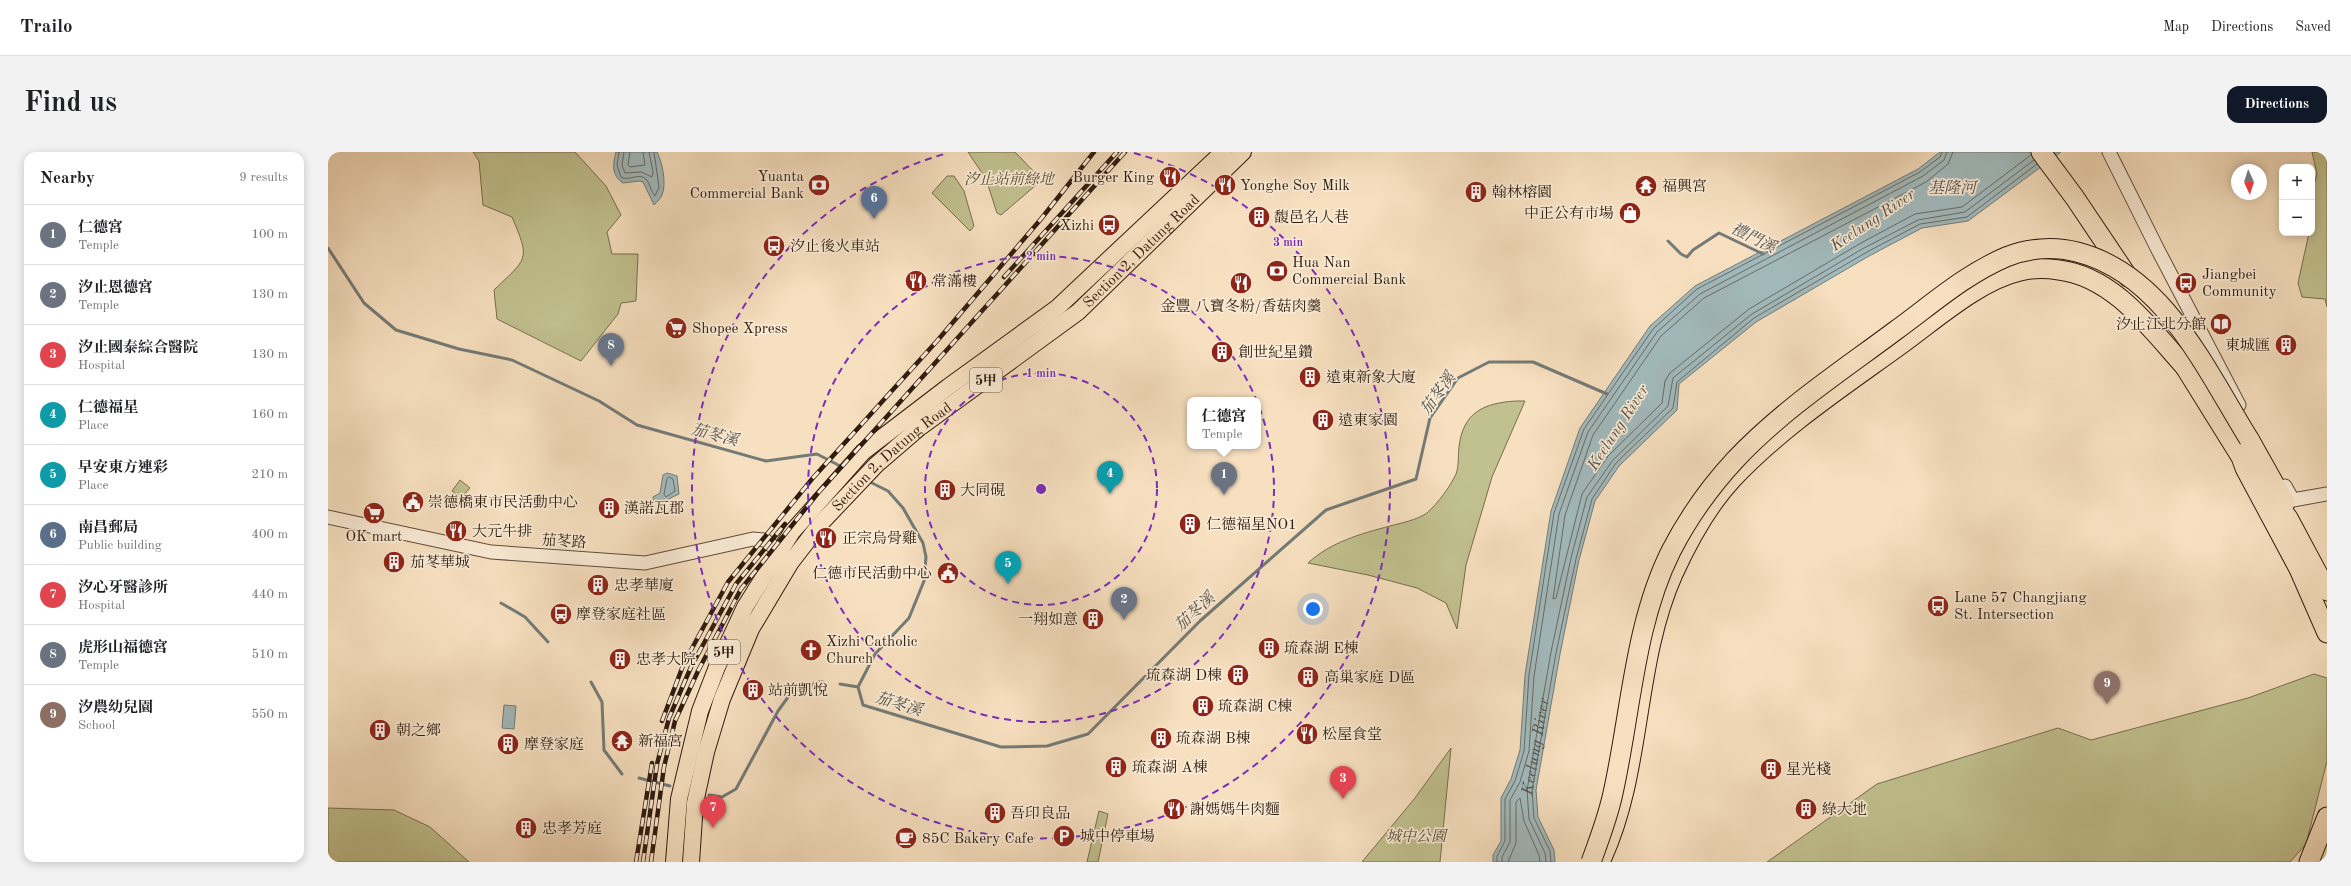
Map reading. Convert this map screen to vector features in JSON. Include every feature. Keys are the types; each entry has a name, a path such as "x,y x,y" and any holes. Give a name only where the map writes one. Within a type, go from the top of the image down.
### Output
{"highway":[{"path":"2041,152 2075,198 2163,329 2241,457 2299,569 2327,633"},
{"path":"1591,862 1613,796 1640,650 1655,589 1671,552 1701,500 1734,461 1783,415 1958,284 1983,268 2008,256 2029,251 2050,248 2078,252 2108,264 2155,298 2176,321 2249,439 2285,502 2288,518"},
{"path":"1600,862 1620,811 1649,650 1659,608 1689,540 1730,481 1763,448 1866,369 1975,290 2019,271 2042,269 2061,270 2089,279 2116,295 2131,307 2187,370"},
{"path":"2241,457 2252,463 2274,503 2288,518 2327,591"},
{"path":"2309,862 2327,817"}],"main road":[{"name":"Section 2, Datung Road","path":"674,862 679,799 700,711 717,667 745,607 792,532 863,452 948,387 1057,308 1223,152"},
{"name":"Section 2, Datung Road","path":"691,862 695,803 706,752 722,699 751,629 792,562 821,523 876,464 918,428 1078,312 1243,152"}],"street":[{"path":"2111,155 2158,250 2244,415 2293,500 2327,494"},
{"name":"茄苳路","path":"328,517 491,552 644,563 753,539 765,540 792,562"}],"green space":[{"path":"473,152 575,152 606,186 621,215 607,232 612,254 638,254 636,301 621,303 618,314 581,361 497,319 494,290 519,264 523,251 522,242 512,217 483,205 479,161"},
{"name":"汐止站前綠地","path":"968,152 1015,152 1042,180 1001,215 997,213 986,179"},
{"path":"2312,152 2327,152 2327,307 2325,299 2302,297 2298,283 2308,236 2315,236 2315,181 2317,174"},
{"name":"汐止站前綠地","path":"947,176 954,176 964,191 974,226 970,231 932,193"},
{"path":"1525,401 1492,477 1466,565 1457,629 1446,603 1417,588 1368,575 1308,563 1326,549 1336,544 1368,532 1414,519 1427,513 1443,495 1456,474 1458,468 1461,435 1470,418 1485,407 1494,404"},
{"path":"460,480 470,488 461,498 452,491"},
{"path":"2314,674 2327,678 2327,761 2306,844 2290,862 1767,862 1877,784 2058,728 2091,740 2248,698"},
{"name":"城中公園","path":"1451,748 1440,862 1362,862 1415,798"},
{"path":"328,808 394,810 430,827 469,862 328,862"},
{"path":"1099,811 1108,814 1098,862 1087,862"}],"water":[{"path":"616,152 657,152 661,161 664,185 659,200 654,205 643,182 623,183 616,176 614,161"},
{"name":"基隆河","path":"1940,152 2061,152 1968,221 1922,228 1869,256 1756,322 1679,384 1677,410 1619,466 1595,501 1579,560 1560,654 1536,790 1538,817 1554,850 1555,862 1493,862 1493,855 1501,841 1501,798 1511,779 1520,750 1525,675 1551,511 1580,428 1650,326 1695,286 1918,169"},
{"path":"667,473 677,476 679,494 658,504 653,500 653,497 660,493 663,475"},
{"path":"504,705 516,706 514,729 502,728"}],"waterway":[{"name":"禮門溪","path":"1668,241 1681,254 1687,257 1693,250 1719,233 1763,254"},
{"name":"茄苳溪","path":"328,248 364,303 396,330 459,349 512,360 599,401 637,425 766,461 817,454 842,467"},
{"name":"茄苳溪","path":"868,481 888,491 903,508 923,543 926,557 924,581 909,618 875,654 858,687 863,705 1001,747 1047,746 1088,734 1200,621 1326,510 1416,479 1430,418 1458,378 1489,362 1533,362 1607,394"},
{"path":"501,603 525,617 548,642"},
{"path":"591,682 602,702 604,750 622,774"},
{"path":"709,795 722,797 736,789 778,711 791,693 819,682 823,682"},
{"path":"840,684 858,687"},
{"path":"639,778 670,786"}],"railway":[{"path":"662,721 684,663 728,582 812,479 937,341 1041,219 1094,152"},
{"path":"1004,277 1117,152"},
{"path":"651,862 664,767 675,721 698,671 741,589 818,493 1125,152"},
{"path":"643,862 657,764 669,718 691,667 736,584 785,524"},
{"path":"636,862 652,763"}],"place":[{"name":"Burger King","path":"1170,177"},
{"name":"Yuanta Commercial Bank","path":"819,185"},
{"name":"Yonghe Soy Milk","path":"1225,185"},
{"name":"福興宮","path":"1646,186"},
{"name":"翰林榕園","path":"1476,192"},
{"name":"中正公有市場","path":"1630,213"},
{"name":"馥邑名人巷","path":"1259,217"},
{"name":"南昌郵局","path":"874,219"},
{"name":"Xizhi","path":"1109,225"},
{"name":"汐止後火車站","path":"774,246"},
{"name":"Hua Nan Commercial Bank","path":"1277,271"},
{"name":"常滿樓","path":"916,281"},
{"name":"金豐 八寶冬粉/香菇肉羹","path":"1241,283"},
{"name":"Jiangbei Community","path":"2186,283"},
{"name":"汐止江北分館","path":"2221,324"},
{"name":"Shopee Xpress","path":"676,328"},
{"name":"東城匯","path":"2286,345"},
{"name":"創世紀星鑽","path":"1222,352"},
{"name":"虎形山福德宮","path":"611,366"},
{"name":"遠東新象大廈","path":"1310,377"},
{"name":"遠東家園","path":"1323,420"},
{"name":"大同硯","path":"945,490"},
{"name":"仁德福星","path":"1110,494"},
{"name":"仁德宮","path":"1224,495"},
{"name":"崇德橋東市民活動中心","path":"413,502"},
{"name":"漢諾瓦郡","path":"609,508"},
{"name":"OK mart","path":"374,513"},
{"name":"仁德福星NO1","path":"1190,524"},
{"name":"大元牛排","path":"456,531"},
{"name":"正宗烏骨雞","path":"826,538"},
{"name":"茄苳華城","path":"394,562"},
{"name":"仁德市民活動中心","path":"948,573"},
{"name":"早安東方連彩","path":"1008,584"},
{"name":"忠孝華廈","path":"598,585"},
{"name":"Lane 57 Changjiang St. Intersection","path":"1938,606"},
{"name":"摩登家庭社區","path":"561,614"},
{"name":"一翔如意","path":"1093,619"},
{"name":"汐止恩德宮","path":"1124,620"},
{"name":"琉森湖 E棟","path":"1269,648"},
{"name":"Xizhi Catholic Church","path":"811,650"},
{"name":"忠孝大院","path":"620,659"},
{"name":"琉森湖 D棟","path":"1238,675"},
{"name":"高巢家庭 D區","path":"1308,677"},
{"name":"站前凱悅","path":"753,690"},
{"name":"汐農幼兒園","path":"2107,704"},
{"name":"琉森湖 C棟","path":"1203,706"},
{"name":"朝之鄉","path":"380,730"},
{"name":"松屋食堂","path":"1307,734"},
{"name":"琉森湖 B棟","path":"1161,738"},
{"name":"新福宮","path":"622,741"},
{"name":"摩登家庭","path":"508,744"},
{"name":"琉森湖 A棟","path":"1116,767"},
{"name":"星光棧","path":"1771,769"},
{"name":"汐止國泰綜合醫院","path":"1343,799"},
{"name":"謝媽媽牛肉麵","path":"1174,809"},
{"name":"綠大地","path":"1806,809"},
{"name":"吾印良品","path":"995,813"},
{"name":"忠孝芳庭","path":"526,828"},
{"name":"汐心牙醫診所","path":"713,828"},
{"name":"城中停車場","path":"1064,836"},
{"name":"85C Bakery Cafe","path":"906,838"}],"water label":[{"name":"Keelung River","path":"1872,219"},
{"name":"Keelung River","path":"1617,427"},
{"name":"Keelung River","path":"1534,746"}]}
